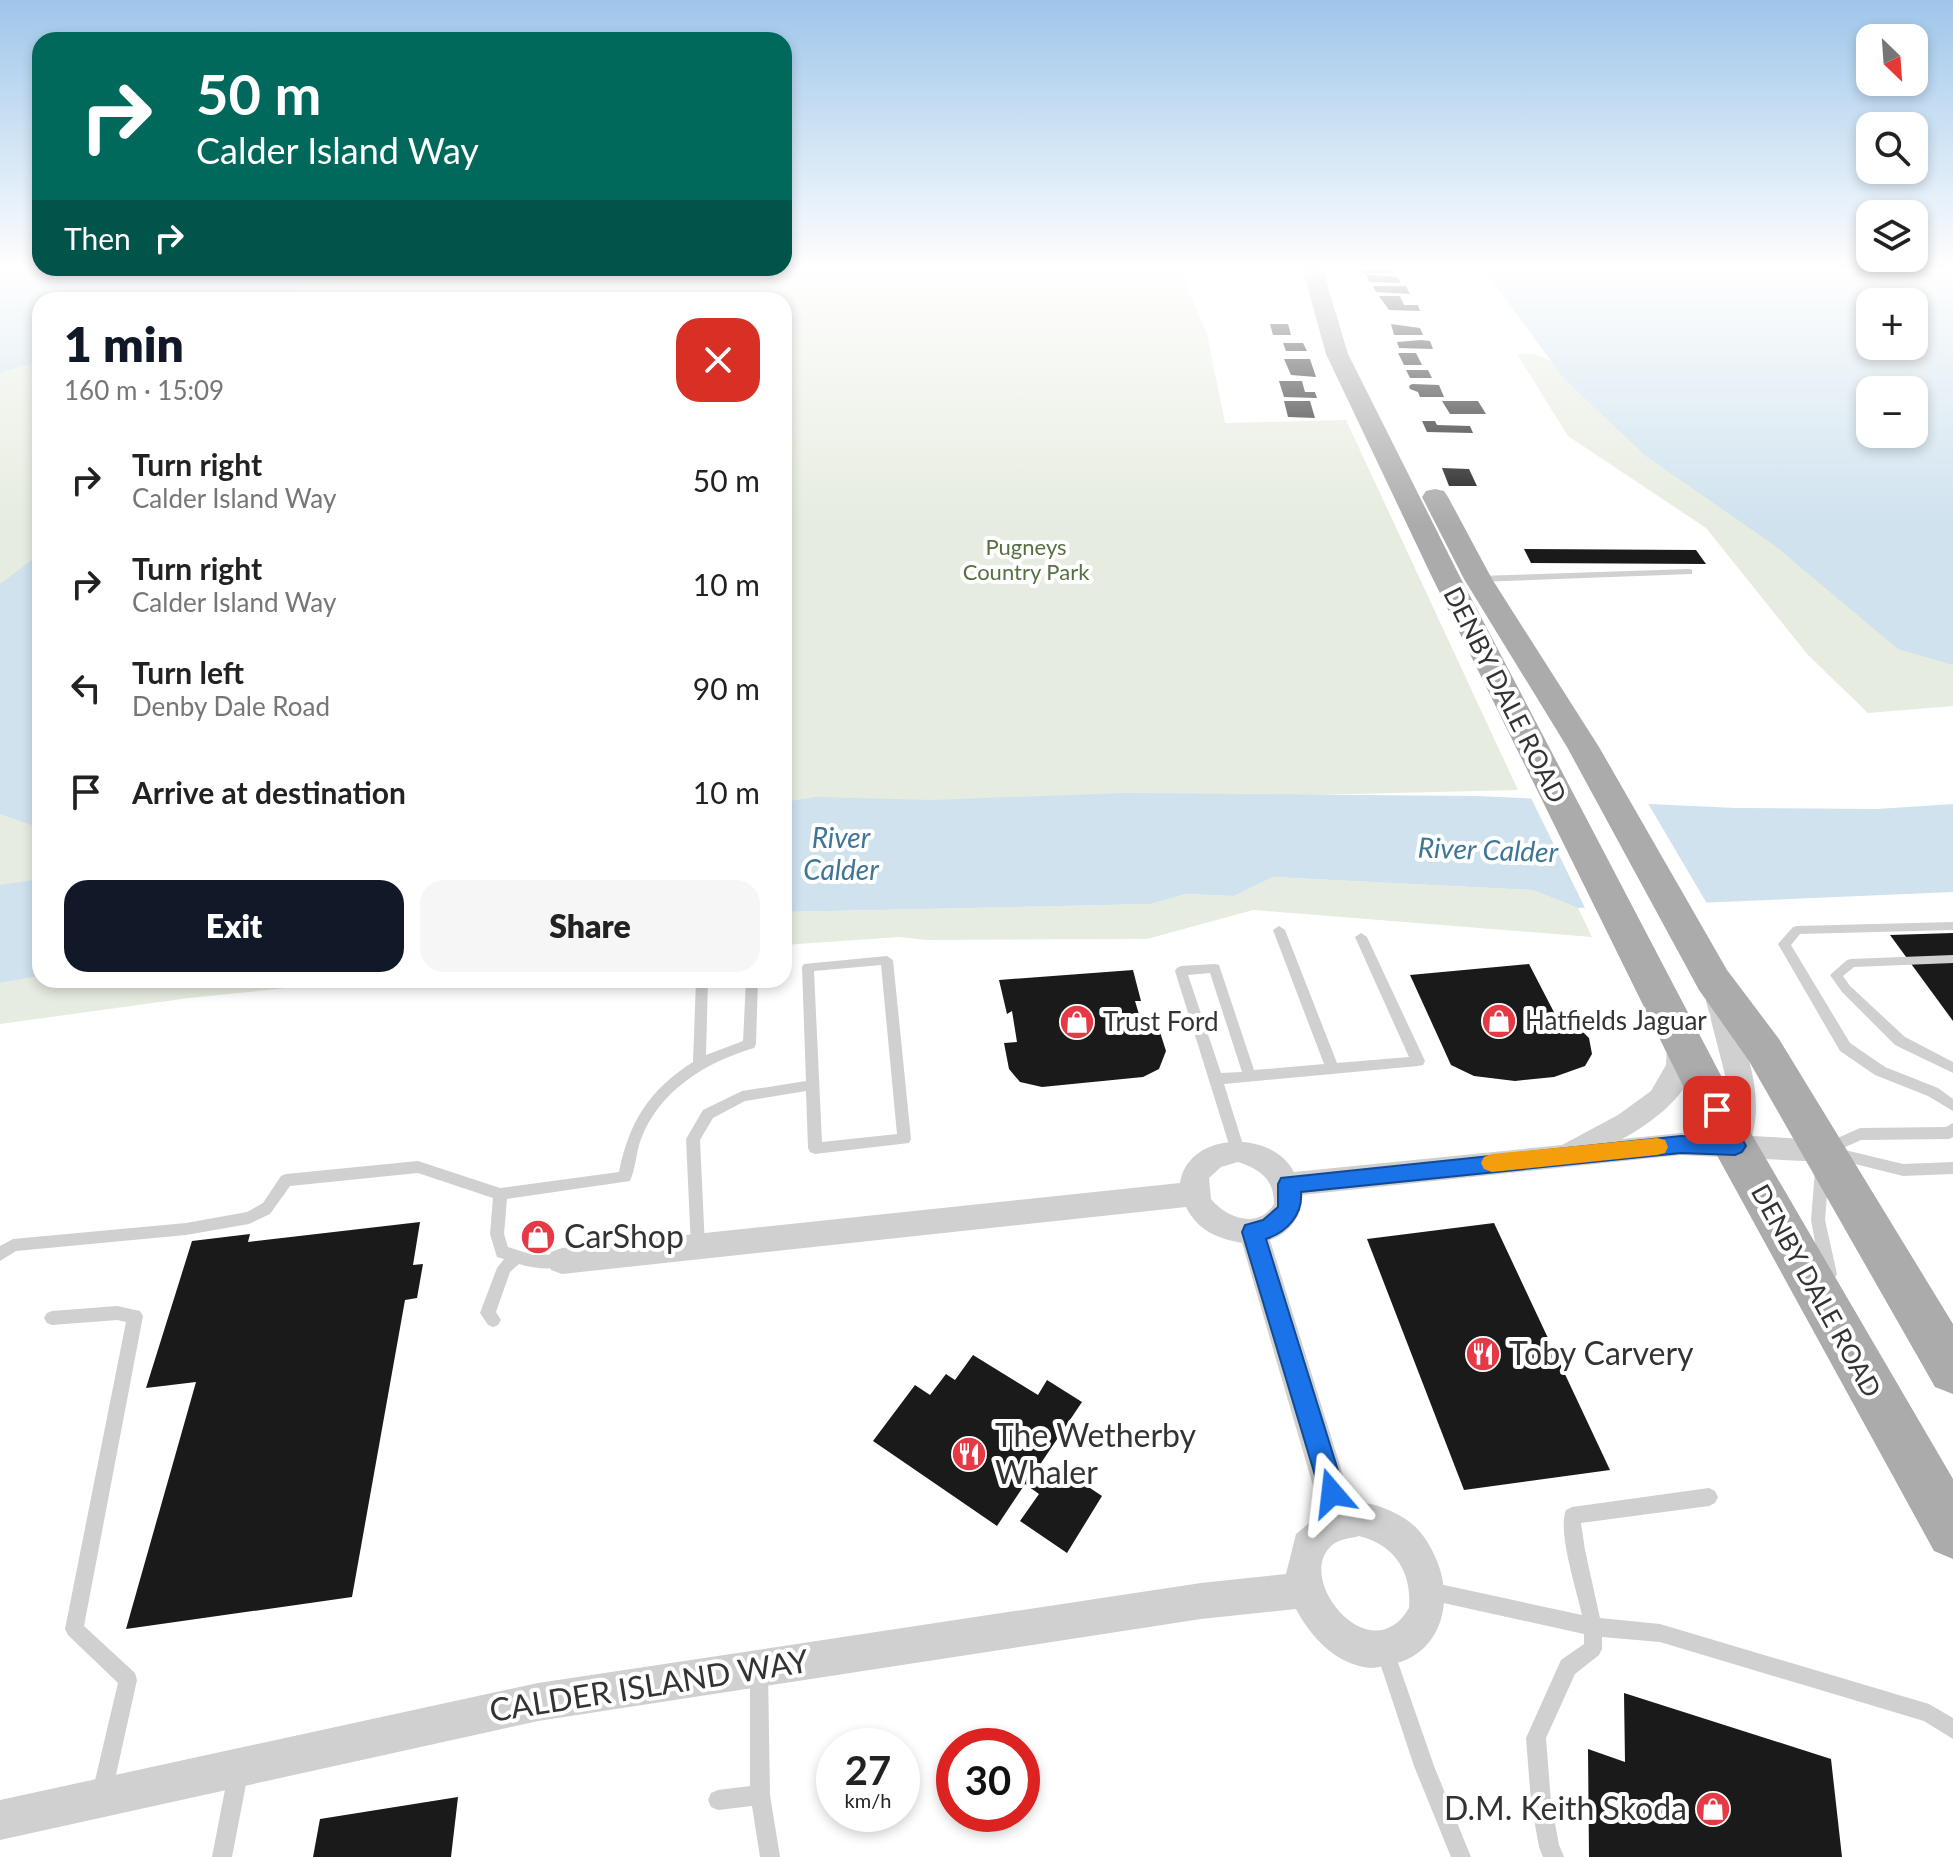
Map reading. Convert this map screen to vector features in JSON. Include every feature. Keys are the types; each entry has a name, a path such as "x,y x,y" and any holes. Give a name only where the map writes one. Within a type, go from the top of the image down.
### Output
{"main road":[{"name":"DENBY DALE ROAD","path":"1337,354 1735,1146 1953,1532"},
{"name":"DENBY DALE ROAD","path":"1361,354 1478,579 1609,794 1713,980 1764,1050 1953,1370"}],"street":[{"path":"1713,980 1744,1098 1743,1120 1735,1146"},
{"path":"1560,1156 1638,1116 1664,1097 1678,1073 1681,1048 1678,1034"},
{"path":"1289,1184 1681,1144 1824,1151"},
{"path":"1238,1151 1269,1161 1281,1171 1289,1184 1291,1198 1288,1210 1280,1221 1268,1229 1253,1232 1223,1226 1210,1218 1195,1194 1194,1181 1199,1168 1209,1158 1238,1151"},
{"path":"562,1261 1195,1194"},
{"path":"1253,1232 1340,1520"},
{"path":"1359,1519 1379,1524 1398,1534 1414,1551 1425,1571 1430,1591 1428,1611 1421,1628 1407,1640 1384,1647 1360,1645 1335,1633 1322,1621 1305,1590 1305,1553 1313,1538 1325,1527 1340,1520 1359,1519"},
{"name":"CALDER ISLAND WAY","path":"0,1820 538,1702 1201,1601 1305,1590"}],"lane":[{"path":"1478,579 1689,572"},
{"path":"1953,926 1797,930 1784,944 1845,1047 1880,1071 1933,1092 1953,1106"},
{"path":"1279,930 1333,1070"},
{"path":"1216,1079 1418,1061 1361,937"},
{"path":"1953,959 1851,963 1836,975 1846,989 1900,1041 1953,1068"},
{"path":"887,960 904,1139 815,1148 812,1085 808,967 887,960"},
{"path":"1238,1151 1181,971 1215,968 1250,1077"},
{"path":"699,1066 702,988"},
{"path":"0,1254 13,1245 145,1234 237,1221 264,1211 286,1180 418,1167 500,1194 625,1177 633,1140 647,1112 682,1075 725,1050 749,1044 752,988"},
{"path":"698,1247 693,1139 708,1114 742,1096 812,1085"},
{"path":"1824,1151 1860,1134 1949,1133 1953,1129"},
{"path":"1824,1151 1903,1170 1953,1168"},
{"path":"1824,1151 1819,1236 1825,1263 1863,1375"},
{"path":"500,1194 497,1234 502,1252 533,1262 562,1261"},
{"path":"493,1320 488,1313 504,1268 516,1258"},
{"path":"52,1318 117,1313 135,1316 74,1629 128,1680 100,1800"},
{"path":"1554,1857 1549,1847 1541,1802 1536,1738 1568,1667 1593,1649 1594,1627 1573,1546 1572,1516 1709,1497"},
{"path":"1430,1591 1594,1627 1660,1633 1929,1713 1953,1729"},
{"path":"1384,1647 1424,1766 1461,1857"},
{"path":"759,1667 760,1795 770,1857"},
{"path":"222,1857 239,1767"},
{"path":"718,1800 760,1795"}],"green space":[{"name":"Pugneys Country Park","path":"0,354 32,354 32,905 0,910"},
{"name":"Pugneys Country Park","path":"792,354 1211,354 1225,423 1346,420 1518,790 792,808"},
{"path":"1517,354 1534,354 1554,362 1953,663 1953,706 1868,713 1808,655 1706,528 1568,436"},
{"path":"1273,877 1533,890 1578,908 1592,937 1253,910 1147,939 927,940 899,937 792,944 792,912 1151,904 1185,894 1234,896"},
{"path":"32,977 32,988 287,988 0,1024 0,983"}],"water":[{"path":"0,354 32,354 32,363 0,373"},
{"path":"1545,354 1856,354 1856,360 1928,360 1928,354 1953,354 1953,665 1898,649 1774,545 1647,457 1564,379"},
{"path":"32,560 32,825 0,814 0,584"},
{"name":"River Calder","path":"1125,793 1477,796 1736,808 1877,809 1953,804 1953,892 1578,908 1533,890 1273,877 1234,896 1185,894 1151,904 792,912 792,801 816,797 931,800"},
{"path":"32,880 32,977 0,983 0,885"}],"pier":[{"path":"1530,796 1646,800 1709,907 1587,912"}],"building":[{"path":"1398,354 1416,354 1422,365 1404,365"},
{"path":"1284,359 1310,359 1316,377 1291,375"},
{"path":"1406,370 1428,370 1432,378 1410,378"},
{"path":"1279,381 1302,381 1305,392 1315,392 1317,398 1284,397"},
{"path":"1412,384 1439,385 1444,397 1420,397 1418,392 1410,389"},
{"path":"1284,401 1310,401 1315,418 1288,417"},
{"path":"1442,401 1478,401 1486,414 1450,414"},
{"path":"1422,421 1435,421 1437,425 1470,426 1473,433 1427,432"},
{"path":"1442,468 1469,469 1477,486 1449,486"},
{"path":"1524,549 1696,550 1706,564 1531,563"},
{"path":"1953,933 1953,1021 1890,935"},
{"name":"Hatfields Jaguar","path":"1529,964 1557,1018 1575,1024 1589,1038 1592,1054 1585,1066 1554,1077 1515,1081 1474,1076 1451,1065 1410,975"},
{"name":"Trust Ford","path":"1133,970 1141,1001 1135,1001 1144,1031 1159,1029 1166,1051 1159,1069 1143,1077 1042,1087 1020,1082 1009,1069 1004,1043 1017,1042 1012,1011 1007,1014 999,980"},
{"path":"420,1222 413,1265 423,1264 417,1298 405,1300 352,1597 126,1629 196,1382 146,1388 192,1241 250,1234 248,1242"},
{"name":"Toby Carvery","path":"1494,1223 1610,1470 1464,1490 1367,1239"},
{"name":"The Wetherby Whaler","path":"973,1355 1038,1395 1047,1380 1082,1402 1037,1469 1050,1478 1057,1466 1102,1496 1067,1553 1020,1521 1039,1494 1025,1484 997,1526 873,1441 915,1385 930,1395 946,1374 955,1380"},
{"name":"D.M. Keith Skoda","path":"1624,1693 1831,1759 1842,1857 1589,1857 1588,1749 1625,1762"},
{"path":"458,1797 451,1857 313,1857 320,1819"}],"slow traffic":[{"path":"1492,1163 1657,1147"}],"place":[{"name":"Hatfields Jaguar","path":"1499,1021"},
{"name":"Trust Ford","path":"1077,1022"},
{"name":"CarShop","path":"538,1237"},
{"name":"Toby Carvery","path":"1483,1354"},
{"name":"The Wetherby Whaler","path":"969,1454"},
{"name":"D.M. Keith Skoda","path":"1713,1809"}],"route":[{"path":"1332,1493 1253,1232 1268,1229 1280,1221 1288,1210 1291,1198 1289,1184 1681,1144 1735,1146 1717,1110"}]}
